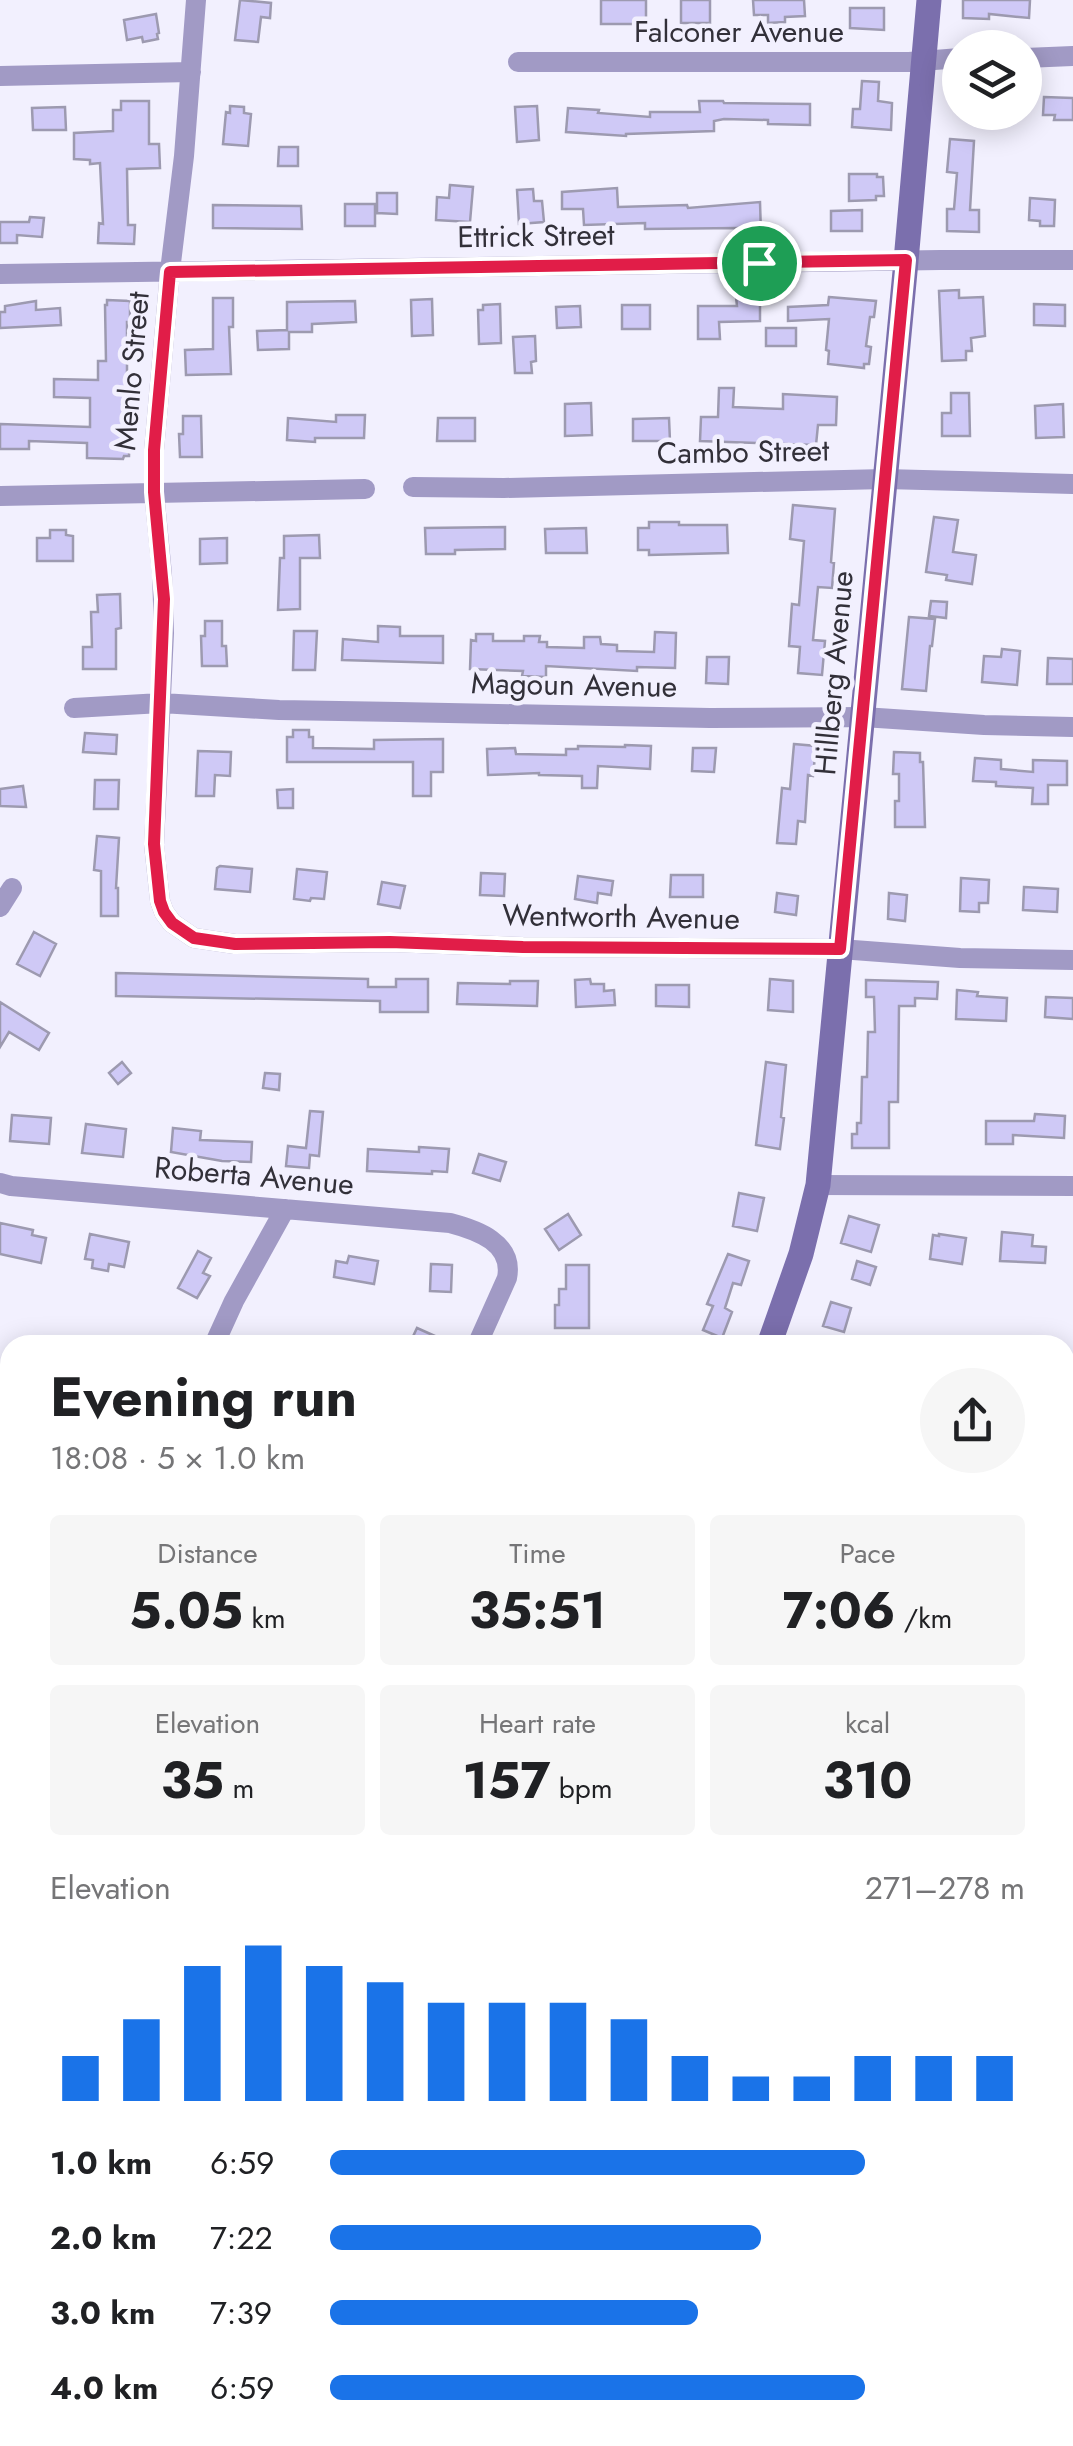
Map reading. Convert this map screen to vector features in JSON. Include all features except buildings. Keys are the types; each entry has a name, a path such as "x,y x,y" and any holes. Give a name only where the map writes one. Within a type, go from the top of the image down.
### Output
{"street":[{"name":"Menlo Street","path":"172,923 160,901 155,860 164,599 154,450 196,0"},
{"name":"Hillberg Avenue","path":"773,1335 801,1254 818,1185 928,0"},
{"path":"1042,57 1073,56"},
{"name":"Falconer Avenue","path":"518,62 942,59"},
{"path":"0,76 190,72"},
{"name":"Ettrick Street","path":"0,274 1073,260"},
{"name":"Cambo Street","path":"413,488 885,479 1073,484"},
{"path":"0,496 365,488"},
{"name":"Magoun Avenue","path":"74,708 161,703 279,710 863,717 1073,727"},
{"path":"0,908 12,888"},
{"name":"Wentworth Avenue","path":"172,923 194,938 235,944 390,942 840,949 960,958 1073,960"},
{"name":"Roberta Avenue","path":"0,1183 450,1222 474,1229 498,1245 509,1268 481,1335"},
{"path":"818,1185 1073,1186"},
{"path":"219,1335 285,1209"}],"route":[{"path":"906,260 840,949 390,942 235,944 194,938 178,928 160,901 154,844 164,599 154,450 170,272 759,263 906,260"}]}
